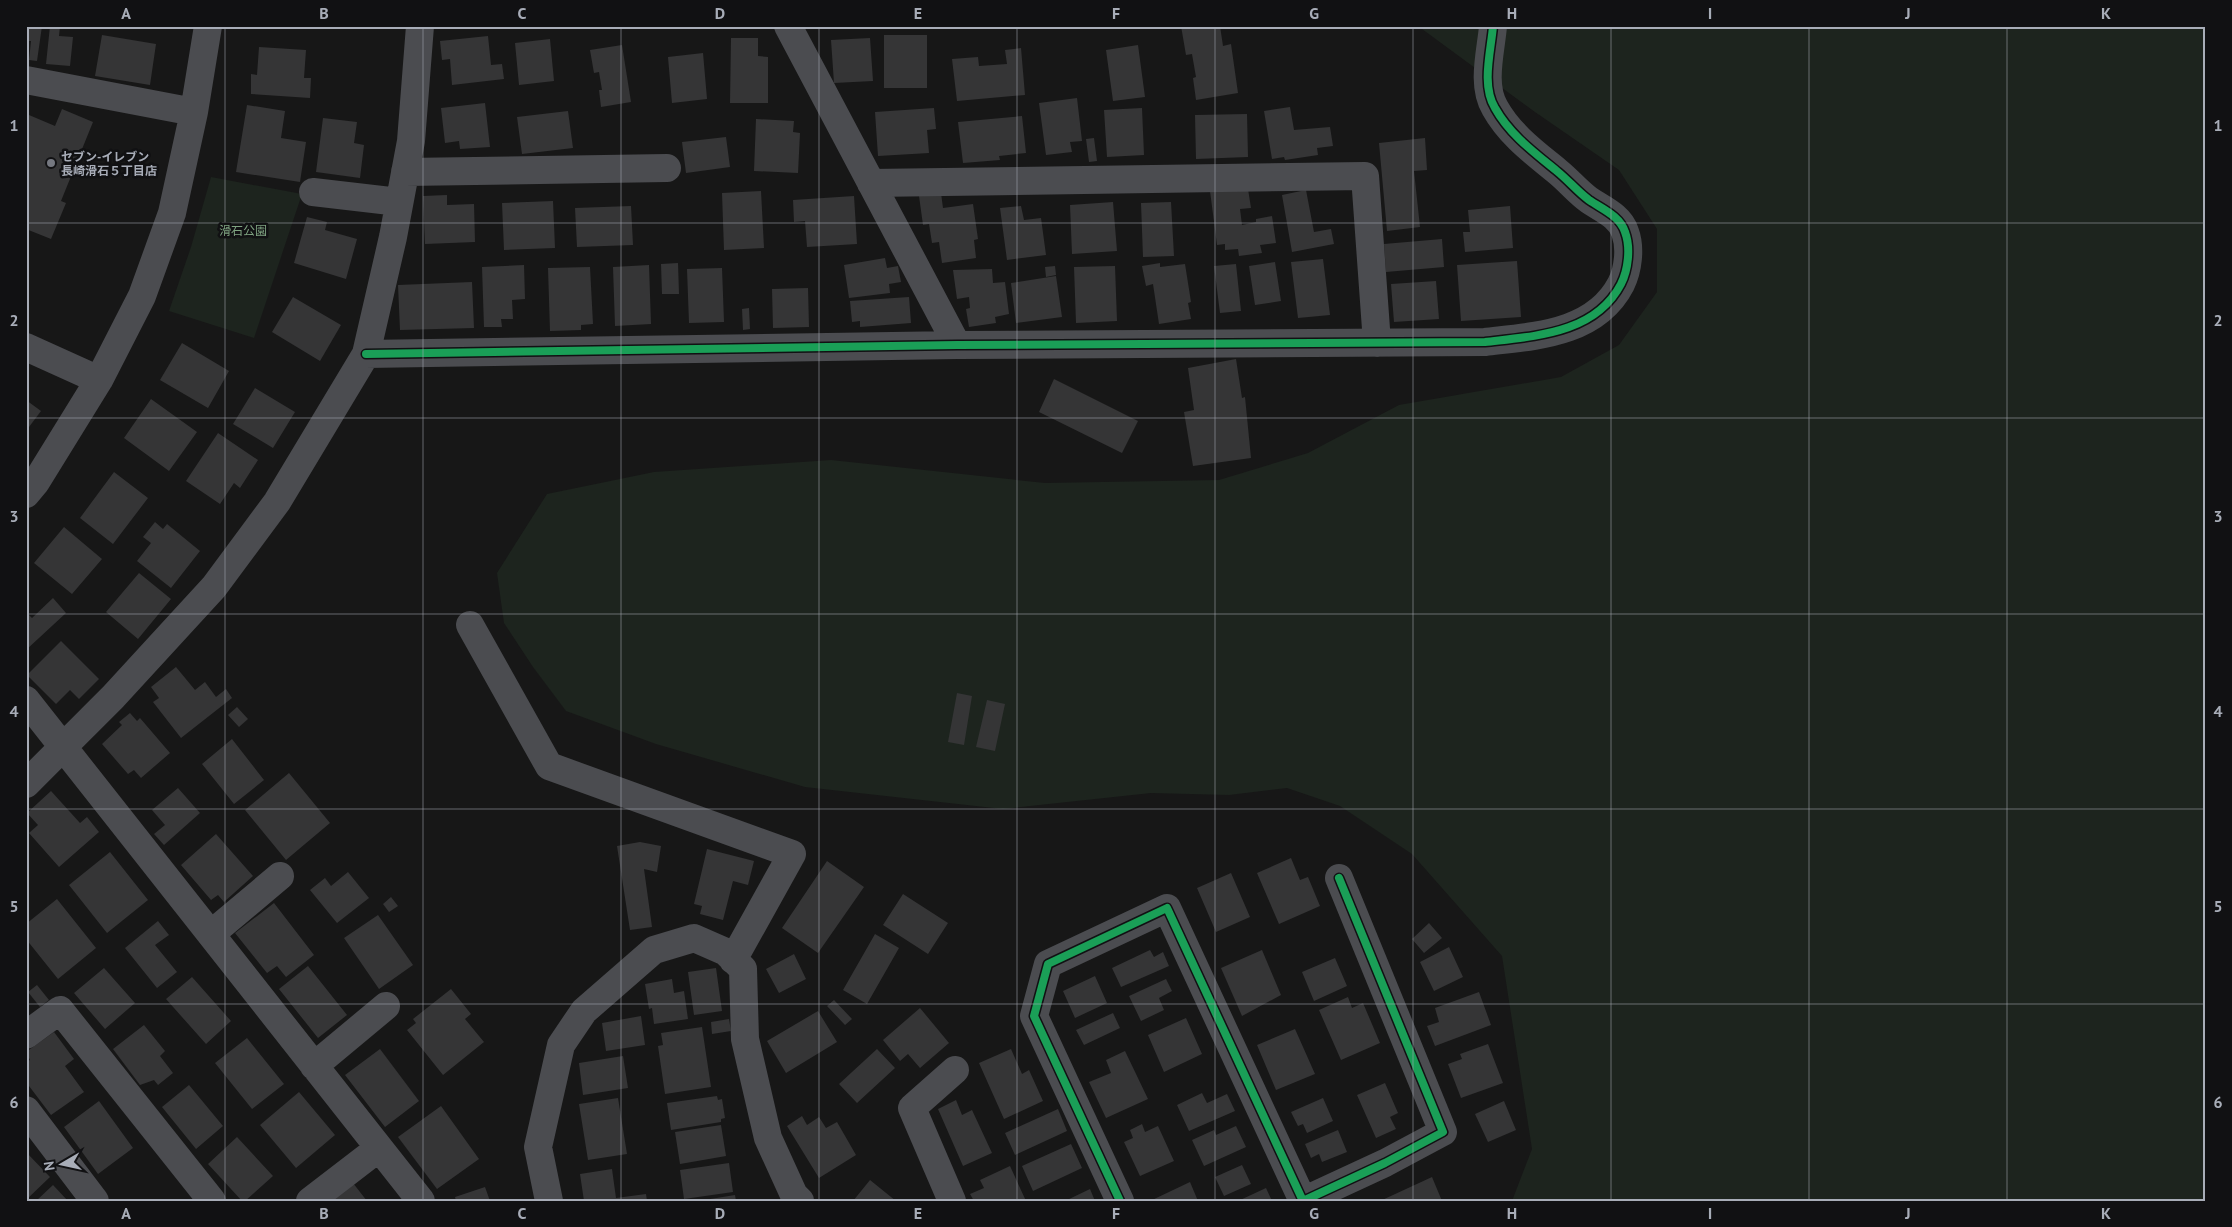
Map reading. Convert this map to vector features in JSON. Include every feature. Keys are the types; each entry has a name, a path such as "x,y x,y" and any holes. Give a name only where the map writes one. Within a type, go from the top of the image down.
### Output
{"street":[{"path":"26,494 36,482 99,380 142,296 172,213 194,112 208,26"},
{"path":"26,784 64,748 214,587 277,502 328,421 366,354 394,237 411,142 420,26"},
{"path":"788,26 958,345"},
{"path":"366,354 958,345 1485,342 1552,333 1592,318 1606,306 1624,278 1628,254 1625,231 1610,213 1590,200 1508,128 1494,107 1488,90 1493,26"},
{"path":"26,80 194,112"},
{"path":"405,172 667,168"},
{"path":"872,184 1365,176 1377,343"},
{"path":"313,192 399,202"},
{"path":"26,347 99,380"},
{"path":"470,625 549,766 792,854 733,960"},
{"path":"26,700 421,1201"},
{"path":"211,934 280,876"},
{"path":"1120,1201 1034,1016 1048,964 1167,908 1303,1201 1385,1163 1443,1132 1338,878"},
{"path":"549,1201 538,1147 560,1045 584,1012 654,950 694,938 726,952 743,969 746,1039 768,1138 794,1195 800,1201"},
{"path":"314,1066 386,1006"},
{"path":"26,1035 60,1010 212,1201"},
{"path":"952,1201 912,1108 955,1070"},
{"path":"26,1110 95,1201"},
{"path":"310,1201 379,1148"},
{"path":"778,1201 782,1170"}],"green space":[{"path":"1418,26 2206,26 2206,1201 1512,1201 1532,1149 1502,956 1412,854 1340,806 1287,788 1229,795 1151,793 1003,809 805,787 656,744 566,711 533,667 504,623 497,573 547,494 654,472 831,460 1045,483 1219,480 1308,453 1399,405 1561,377 1619,345 1657,292 1657,229 1619,170 1535,112"},
{"name":"滑石公園","path":"211,177 302,194 254,338 169,311 191,247"}],"building":[{"path":"26,26 42,26 37,61 29,60 31,41 26,41"},
{"path":"50,26 60,26 59,36 73,37 70,66 46,64"},
{"path":"1181,26 1220,26 1223,46 1231,44 1238,93 1196,100 1193,78 1196,77 1192,54 1186,55"},
{"path":"102,35 156,44 150,85 95,76"},
{"path":"884,35 927,35 927,88 884,88"},
{"path":"488,36 491,65 502,64 504,79 452,85 450,59 442,60 440,41"},
{"path":"731,38 758,38 758,56 768,57 768,103 730,103"},
{"path":"870,38 873,81 834,83 831,40"},
{"path":"550,39 554,81 519,85 515,43"},
{"path":"622,45 631,102 601,107 599,90 602,90 599,72 594,73 590,50"},
{"path":"1138,45 1145,97 1113,101 1106,50"},
{"path":"259,47 306,50 304,78 311,78 310,98 251,94 251,74 257,75"},
{"path":"1021,48 1025,95 957,101 952,59 978,57 979,66 1007,64 1005,50"},
{"path":"703,53 707,99 672,103 668,57"},
{"path":"1077,98 1082,141 1070,142 1072,152 1046,155 1039,103"},
{"path":"485,103 490,147 460,149 459,141 445,143 441,108"},
{"path":"247,105 285,111 281,138 306,142 300,182 236,172"},
{"path":"1290,107 1294,130 1330,127 1333,146 1317,148 1318,155 1285,160 1284,157 1272,159 1264,111"},
{"path":"934,108 936,129 927,130 929,153 878,156 875,112"},
{"path":"1142,108 1144,155 1107,157 1104,110"},
{"name":"セブン-イレブン 長崎滑石５丁目店","path":"62,109 93,122 61,201 66,203 51,239 26,229 26,121 29,115 55,126"},
{"path":"568,111 573,148 522,154 517,117"},
{"path":"1247,114 1248,157 1196,159 1195,115"},
{"path":"1022,116 1026,153 999,156 1000,160 963,163 958,122"},
{"path":"323,118 357,122 354,143 364,145 360,178 316,172"},
{"path":"756,119 794,121 793,132 800,133 798,173 754,171"},
{"path":"726,137 730,167 686,173 682,142"},
{"path":"1094,138 1097,161 1089,162 1086,139"},
{"path":"1425,138 1427,170 1414,171 1420,227 1387,231 1379,143"},
{"path":"1248,189 1251,208 1240,209 1242,225 1256,222 1256,219 1272,216 1276,243 1260,245 1262,253 1239,256 1238,249 1225,250 1225,244 1217,245 1210,191"},
{"path":"1306,190 1314,232 1331,229 1334,244 1292,252 1282,195"},
{"path":"761,191 764,248 724,250 722,193"},
{"path":"941,193 943,208 973,204 978,239 974,240 976,258 942,263 939,242 932,243 929,224 923,225 919,196"},
{"path":"447,195 447,205 474,204 475,242 425,244 423,196"},
{"path":"854,196 857,244 807,247 805,221 794,222 793,200"},
{"path":"553,201 555,248 504,250 502,203"},
{"path":"1113,202 1117,251 1072,254 1070,205"},
{"path":"1171,202 1174,256 1143,257 1141,203"},
{"path":"631,206 633,245 577,247 575,208"},
{"path":"1021,206 1024,220 1041,218 1046,255 1007,260 1000,208"},
{"path":"1510,206 1513,248 1465,252 1463,232 1470,232 1468,210"},
{"path":"307,217 327,222 325,230 357,239 346,279 294,263"},
{"path":"1442,239 1444,267 1386,272 1384,244"},
{"path":"885,258 887,268 898,266 901,282 889,284 890,293 849,298 844,265"},
{"path":"1323,259 1330,315 1298,318 1291,262"},
{"path":"1517,261 1521,317 1461,321 1457,265"},
{"path":"1275,262 1281,301 1255,305 1249,266"},
{"path":"678,263 679,294 662,294 661,264"},
{"path":"1160,263 1160,267 1185,264 1191,302 1188,303 1191,319 1159,324 1153,284 1146,286 1142,266"},
{"path":"1236,264 1241,311 1220,313 1214,266"},
{"path":"524,265 525,299 512,300 513,319 501,319 502,327 484,327 482,267"},
{"path":"649,265 651,324 615,326 613,267"},
{"path":"1055,266 1056,275 1046,277 1045,267"},
{"path":"1115,266 1117,321 1076,323 1074,267"},
{"path":"590,267 593,324 581,325 581,330 550,331 548,268"},
{"path":"722,268 724,322 689,323 687,269"},
{"path":"992,269 993,283 1005,282 1009,314 995,317 996,323 969,327 966,309 970,308 969,297 957,299 953,270"},
{"path":"1056,276 1062,317 1016,323 1011,283"},
{"path":"1436,281 1439,319 1394,322 1391,284"},
{"path":"472,282 474,328 400,330 398,285"},
{"path":"808,288 809,327 773,328 772,289"},
{"path":"293,297 341,325 320,361 272,332"},
{"path":"909,297 911,323 860,327 860,321 852,322 850,301"},
{"path":"749,308 750,329 743,330 742,309"},
{"path":"182,343 229,371 208,408 160,380"},
{"path":"1236,359 1242,398 1245,397 1251,458 1193,466 1184,412 1194,410 1188,368"},
{"path":"1054,379 1138,421 1122,453 1039,412"},
{"path":"255,388 295,412 273,448 233,424"},
{"path":"151,399 197,432 169,471 124,438"},
{"path":"26,400 41,411 26,431"},
{"path":"218,433 258,460 240,488 234,483 220,504 186,481"},
{"path":"114,472 148,498 113,544 80,518"},
{"path":"155,522 163,529 167,524 200,551 171,588 137,561 151,543 143,537"},
{"path":"64,527 102,559 72,594 34,563"},
{"path":"139,573 171,599 138,639 106,612"},
{"path":"53,598 66,613 26,650 26,612 32,618"},
{"path":"61,641 99,679 79,699 70,690 56,704 27,675"},
{"path":"176,667 195,690 205,682 216,697 226,689 232,698 181,738 153,702 159,698 151,687"},
{"path":"957,693 972,696 964,745 948,742"},
{"path":"987,700 1005,704 995,751 976,747"},
{"path":"237,707 248,719 239,727 228,715"},
{"path":"130,713 137,721 140,718 170,753 141,778 134,770 128,774 102,744 122,725 119,722"},
{"path":"232,739 264,780 234,804 202,764"},
{"path":"289,773 330,823 286,860 245,810"},
{"path":"178,788 200,813 164,845 154,834 165,825 152,810"},
{"path":"51,791 80,823 87,817 99,832 59,867 29,833 38,825 27,813"},
{"path":"216,834 253,876 224,902 218,895 211,900 181,865"},
{"path":"640,842 661,846 657,872 644,869 652,927 630,930 617,846"},
{"path":"707,849 754,861 748,885 733,881 723,920 700,914 702,906 694,904"},
{"path":"110,852 148,900 107,933 69,885"},
{"path":"1291,858 1300,880 1308,877 1320,906 1279,924 1257,873"},
{"path":"827,861 864,887 818,953 782,928"},
{"path":"348,872 369,898 337,923 310,890 325,878 331,886"},
{"path":"1231,873 1250,917 1216,932 1197,888"},
{"path":"903,894 948,923 928,954 883,925"},
{"path":"391,897 398,906 389,912 383,904"},
{"path":"57,899 96,948 58,979 26,939 26,924"},
{"path":"274,903 314,955 286,977 277,966 267,973 235,933"},
{"path":"378,915 413,965 379,989 344,938"},
{"path":"158,921 169,935 155,945 177,972 157,988 125,948"},
{"path":"1429,923 1442,938 1424,953 1412,939"},
{"path":"875,934 899,948 867,1004 843,990"},
{"path":"1449,947 1463,977 1434,991 1420,962"},
{"path":"1150,950 1154,957 1163,952 1169,966 1121,987 1112,968"},
{"path":"1262,950 1281,995 1242,1016 1221,968"},
{"path":"794,954 806,979 779,993 766,969"},
{"path":"1335,958 1347,986 1314,1001 1302,972"},
{"path":"308,966 347,1015 318,1038 279,989"},
{"path":"104,968 135,1003 105,1029 74,993"},
{"path":"716,968 722,1011 694,1015 688,972"},
{"path":"1095,976 1107,1003 1075,1018 1063,991"},
{"path":"192,977 231,1021 206,1044 166,999"},
{"path":"672,979 674,993 684,991 688,1019 654,1024 652,1008 649,1009 645,984"},
{"path":"1166,979 1172,991 1159,998 1164,1010 1141,1021 1129,996"},
{"path":"37,985 49,1000 40,1007 28,992"},
{"path":"451,989 471,1014 465,1019 484,1042 443,1075 407,1030 416,1023 413,1019"},
{"path":"1479,992 1491,1025 1435,1046 1427,1026 1439,1022 1435,1008"},
{"path":"1348,997 1352,1008 1363,1003 1380,1043 1341,1060 1319,1010"},
{"path":"834,1000 852,1019 845,1025 827,1006"},
{"path":"920,1008 949,1043 920,1068 908,1054 900,1061 883,1040"},
{"path":"818,1011 837,1042 786,1073 767,1041"},
{"path":"1113,1013 1120,1028 1084,1045 1076,1030"},
{"path":"641,1016 645,1045 606,1051 602,1023"},
{"path":"1186,1018 1202,1054 1164,1072 1148,1035"},
{"path":"729,1019 731,1031 712,1034 711,1022"},
{"path":"144,1025 165,1051 160,1056 173,1073 158,1085 154,1080 140,1085 113,1049"},
{"path":"702,1027 711,1087 665,1094 658,1046 663,1045 661,1033"},
{"path":"1295,1029 1315,1074 1276,1090 1257,1045"},
{"path":"54,1032 74,1059 65,1066 84,1092 51,1115 26,1082 26,1062 30,1060 26,1052"},
{"path":"247,1038 284,1084 252,1109 215,1063"},
{"path":"1488,1044 1503,1083 1461,1098 1448,1064 1462,1059 1460,1054"},
{"path":"380,1049 419,1101 385,1127 345,1075"},
{"path":"877,1049 895,1068 857,1103 839,1084"},
{"path":"1011,1049 1022,1074 1029,1070 1043,1101 1004,1119 979,1063"},
{"path":"1125,1051 1148,1099 1106,1118 1089,1082 1111,1073 1106,1060"},
{"path":"623,1056 628,1088 583,1095 579,1063"},
{"path":"1385,1083 1398,1113 1390,1117 1396,1129 1376,1138 1357,1095"},
{"path":"189,1085 223,1126 196,1149 162,1107"},
{"path":"299,1092 335,1135 296,1168 260,1125"},
{"path":"1202,1093 1207,1103 1227,1094 1235,1111 1189,1131 1177,1105"},
{"path":"717,1096 718,1100 722,1099 725,1118 721,1119 721,1122 671,1130 667,1103"},
{"path":"618,1098 627,1154 588,1160 579,1104"},
{"path":"1323,1098 1333,1121 1307,1133 1303,1124 1298,1126 1291,1112"},
{"path":"956,1100 962,1115 972,1110 992,1153 963,1166 938,1109"},
{"path":"99,1101 133,1148 98,1174 64,1127"},
{"path":"1504,1101 1516,1130 1488,1142 1475,1114"},
{"path":"441,1106 479,1159 437,1189 398,1137"},
{"path":"1058,1109 1067,1131 1015,1155 1005,1133"},
{"path":"802,1116 807,1125 819,1117 826,1128 837,1122 856,1155 819,1178 787,1126"},
{"path":"1142,1124 1145,1132 1158,1126 1174,1161 1140,1176 1124,1142 1133,1138 1130,1130"},
{"path":"721,1125 726,1156 680,1164 675,1132"},
{"path":"1236,1126 1246,1147 1204,1166 1192,1140 1214,1130 1216,1135"},
{"path":"1338,1130 1347,1152 1322,1162 1319,1154 1311,1158 1305,1144"},
{"path":"237,1137 273,1176 245,1201 242,1201 208,1164"},
{"path":"1071,1144 1082,1168 1033,1191 1022,1166"},
{"path":"26,1152 50,1177 26,1200"},
{"path":"729,1163 733,1192 684,1199 680,1170"},
{"path":"1242,1165 1251,1184 1224,1196 1215,1177"},
{"path":"1010,1166 1026,1201 974,1201 970,1194 984,1188 980,1180"},
{"path":"612,1169 616,1198 646,1194 647,1201 584,1201 580,1174"},
{"path":"1432,1177 1442,1201 1380,1201"},
{"path":"870,1180 896,1201 853,1201"},
{"path":"1190,1182 1198,1201 1150,1201"},
{"path":"353,1183 367,1201 329,1201"},
{"path":"53,1185 68,1201 36,1201"},
{"path":"485,1187 490,1201 456,1201 455,1197"},
{"path":"1266,1188 1272,1201 1238,1201"},
{"path":"1090,1189 1095,1201 1065,1201"},
{"path":"735,1195 736,1201 704,1201 704,1200"}],"cycle path":[{"path":"366,354 957,345 1485,342 1543,334 1562,329 1580,323 1610,301 1621,284 1625,272 1628,259 1627,238 1623,226 1615,217 1581,194 1524,143 1501,118 1488,89 1488,68 1493,26"},
{"path":"1120,1201 1034,1016 1048,964 1167,908 1303,1201 1385,1163 1443,1132 1339,878"}],"place":[{"name":"セブン-イレブン 長崎滑石５丁目店","path":"51,163"}]}
